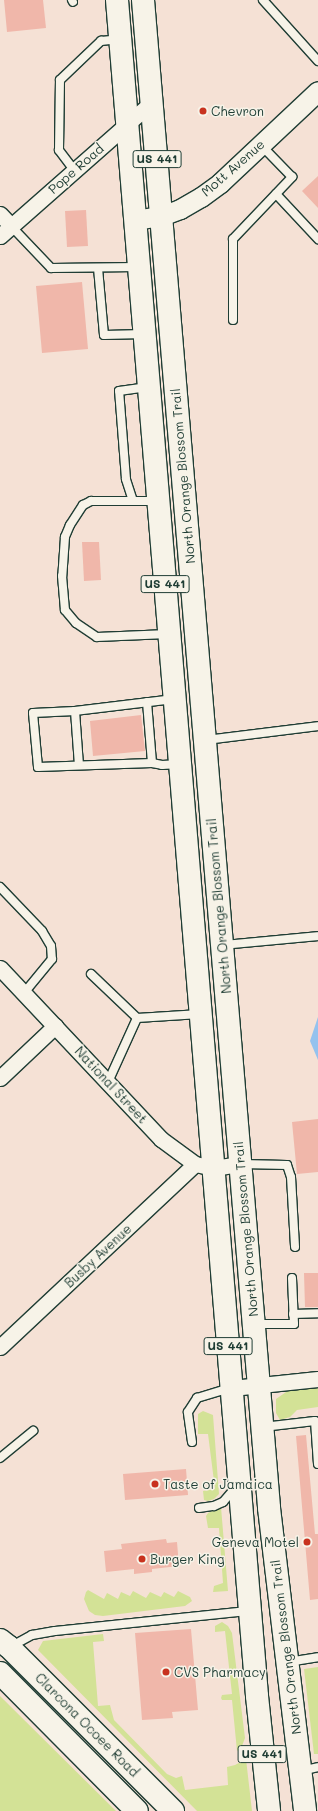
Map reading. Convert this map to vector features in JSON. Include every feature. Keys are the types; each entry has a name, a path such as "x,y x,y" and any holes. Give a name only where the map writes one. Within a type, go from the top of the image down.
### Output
{"main road":[{"name":"North Orange Blossom Trail","path":"117,0 201,1014 205,1166 232,1388 262,1756 269,1811"},
{"name":"North Orange Blossom Trail","path":"143,0 269,1508 288,1662 309,1769 305,1811"},
{"name":"Clarcona Ocoee Road","path":"3,1650 11,1669 84,1723 173,1811"},
{"name":"Clarcona Ocoee Road","path":"0,1674 136,1810"}],"street":[{"name":"Mott Avenue","path":"135,220 162,216 180,209 201,197 220,183 318,91"},
{"name":"Pope Road","path":"5,231 152,102"},
{"path":"0,214 5,231"},
{"path":"175,699 202,703"},
{"name":"National Street","path":"0,968 161,1139 205,1166"},
{"path":"0,1078 55,1026"},
{"path":"205,1166 240,1164"},
{"name":"Busby Avenue","path":"0,1347 205,1166"},
{"path":"232,1388 318,1379"}],"lane":[{"path":"263,0 318,61"},
{"path":"74,170 59,150 60,80 101,40 120,39"},
{"path":"233,320 233,239 292,177 261,144"},
{"path":"276,194 318,239"},
{"path":"5,231 51,268 139,267"},
{"path":"98,268 104,335 144,334"},
{"path":"133,500 126,479 119,391 148,387"},
{"path":"158,501 91,501 83,505 76,514 65,537 62,576 65,610 76,623 97,637 169,634"},
{"path":"175,699 75,711 33,713 38,767 152,763 162,765 180,764"},
{"path":"147,702 152,763"},
{"path":"75,711 79,765"},
{"path":"205,740 318,726"},
{"path":"0,887 42,931 51,946 52,959 24,993"},
{"path":"222,945 318,936"},
{"path":"91,974 137,1018 201,1014"},
{"path":"108,1082 137,1018"},
{"path":"240,1164 287,1164 291,1177 296,1247"},
{"path":"254,1324 294,1324 292,1278"},
{"path":"293,1314 318,1313"},
{"path":"192,1442 188,1412 197,1398 232,1388"},
{"path":"262,1428 315,1421 318,1464"},
{"path":"0,1458 33,1431"},
{"path":"199,1508 214,1506 223,1502 240,1483"},
{"path":"3,1650 32,1635 55,1631 250,1611"},
{"path":"288,1662 318,1657"}],"green space":[{"path":"318,1387 318,1407 297,1410 290,1417 280,1420 276,1413 276,1399 289,1390"},
{"path":"203,1411 213,1415 219,1494 214,1499 208,1501 204,1500 203,1491 215,1489 208,1434 198,1434 198,1414"},
{"path":"221,1507 228,1591 213,1592 214,1586 223,1583 219,1528 208,1528 206,1516 208,1513"},
{"path":"88,1590 104,1599 107,1593 118,1599 121,1592 130,1596 133,1591 146,1598 150,1592 161,1597 164,1592 174,1597 178,1591 190,1597 192,1601 185,1606 103,1616 95,1615 89,1611 84,1599"},
{"path":"222,1622 228,1626 232,1633 245,1738 242,1746 237,1751 232,1700 222,1700 221,1698 222,1695 232,1694 225,1631 215,1632 215,1626"},
{"path":"103,1634 104,1641 93,1642 98,1706 110,1705 114,1720 167,1774 176,1778 182,1776 185,1790 228,1785 227,1767 235,1765 246,1759 252,1811 197,1811 38,1650 43,1641"},
{"path":"318,1667 318,1754 314,1754 304,1669"},
{"path":"0,1696 116,1811 0,1811"}],"water":[{"path":"318,1017 318,1060 310,1041"}],"building":[{"path":"4,0 43,0 46,28 7,32"},
{"path":"318,176 318,208 302,191"},
{"path":"86,210 88,246 67,247 65,211"},
{"path":"82,282 88,349 42,353 36,286"},
{"path":"82,542 99,542 101,580 84,581"},
{"path":"141,715 145,751 93,756 90,721"},
{"path":"318,1119 318,1172 297,1174 292,1122"},
{"path":"304,1273 318,1273 318,1307 305,1307"},
{"name":"Geneva Motel","path":"306,1435 315,1534 318,1534 318,1599 310,1600 296,1436"},
{"name":"Taste of Jamaica","path":"186,1469 188,1495 125,1500 123,1474"},
{"name":"Burger King","path":"166,1539 167,1543 177,1542 179,1566 152,1569 152,1572 134,1574 134,1569 106,1572 104,1551 122,1549 121,1544"},
{"name":"CVS Pharmacy","path":"191,1629 198,1710 172,1712 173,1718 142,1720 135,1633"}],"place":[{"name":"Chevron","path":"203,111"},
{"name":"Taste of Jamaica","path":"155,1484"},
{"name":"Geneva Motel","path":"307,1542"},
{"name":"Burger King","path":"142,1559"},
{"name":"CVS Pharmacy","path":"166,1672"}]}
